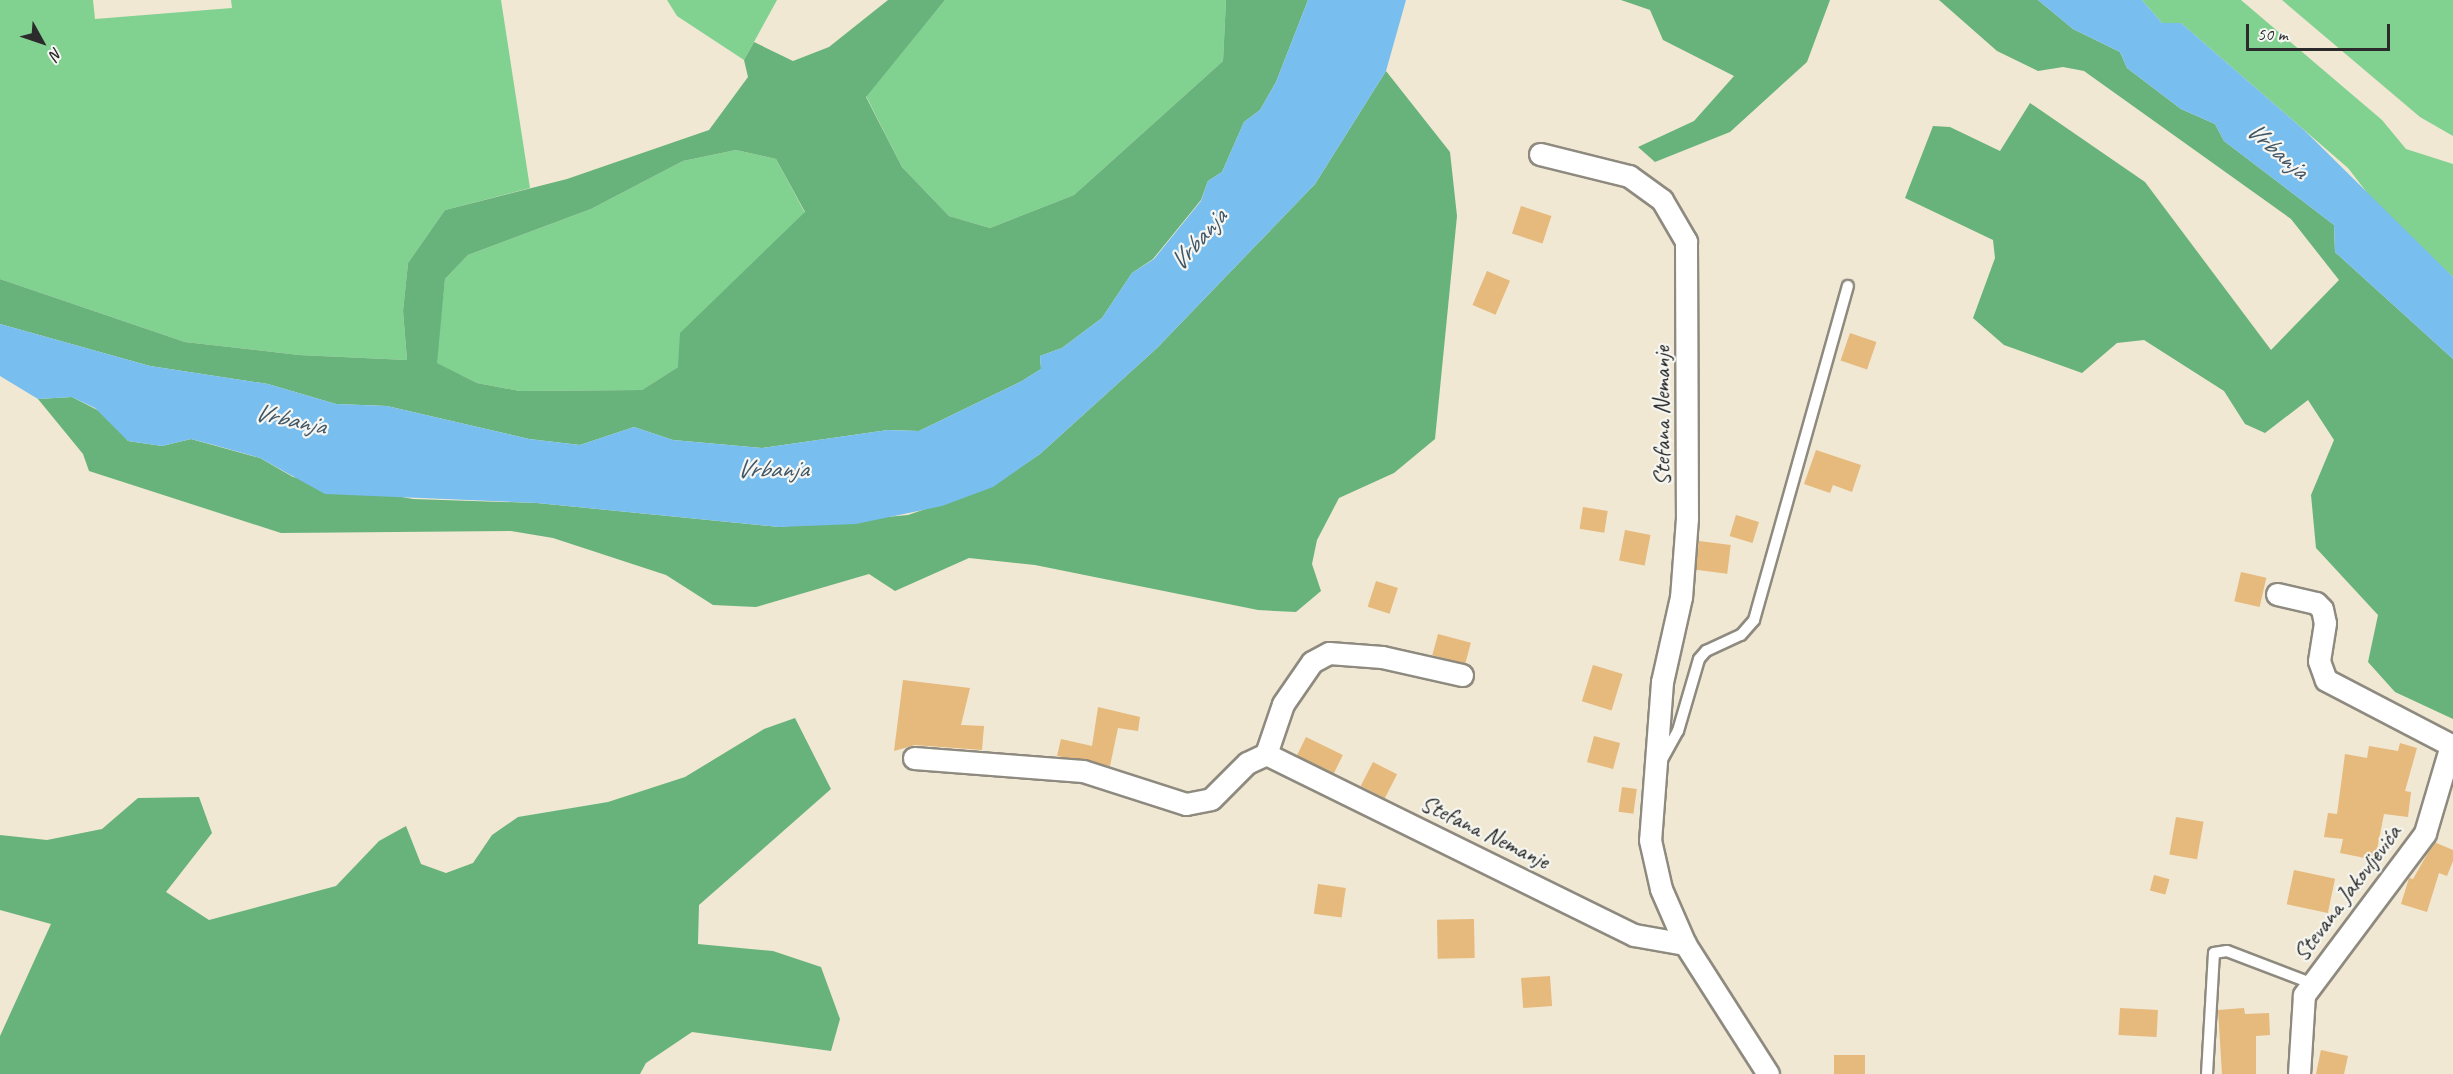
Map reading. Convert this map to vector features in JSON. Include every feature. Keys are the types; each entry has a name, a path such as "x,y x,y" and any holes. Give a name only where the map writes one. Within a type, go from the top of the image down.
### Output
{"street":[{"name":"Stefana Nemanje","path":"1540,154 1629,176 1662,200 1686,241 1687,518 1681,597 1662,682 1650,840 1661,889 1685,944 1768,1074"},
{"name":"Stevana Jakovljevića","path":"2277,594 2316,603 2322,609 2325,623 2319,661 2326,680 2452,746 2425,833 2311,982 2299,1016 2299,1074"},
{"path":"914,758 1083,771 1186,804 1211,799 1247,763 1266,754 1283,704 1311,662 1329,653 1382,657 1461,675"},
{"name":"Stefana Nemanje","path":"1266,754 1634,935 1685,944"}],"lane":[{"path":"1655,769 1672,748 1699,659 1706,651 1741,635 1754,620 1848,286"},
{"path":"2207,1074 2214,953 2227,951 2311,982"}],"green space":[{"path":"0,0 93,0 95,19 232,8 231,0 501,0 530,188 445,210 408,263 403,311 407,360 299,355 185,342 0,279"},
{"path":"667,0 777,0 744,60 677,16"},
{"path":"888,0 945,0 866,97 902,167 949,216 990,228 1074,195 1223,61 1226,0 1308,0 1276,82 1260,110 1244,122 1222,172 1208,181 1201,200 1153,259 1132,273 1102,318 1062,348 1040,356 1041,369 1022,381 919,431 888,430 762,448 673,440 634,427 580,445 529,439 387,406 336,404 268,384 150,366 0,324 0,279 185,342 299,355 407,360 403,311 408,263 445,210 567,179 709,130 748,77 744,60 754,42 793,61 829,47","holes":["736,150 776,159 805,212 680,333 678,367 642,390 520,391 477,383 437,363 445,279 468,255 591,209 683,161"]},
{"path":"945,0 1226,0 1223,61 1074,195 990,228 949,216 902,167 866,96"},
{"path":"1621,0 1830,0 1807,62 1730,132 1655,162 1638,147 1694,121 1734,76 1663,40 1650,10"},
{"path":"1939,0 2038,0 2073,29 2120,52 2127,68 2181,109 2215,124 2224,141 2334,225 2335,252 2453,359 2453,719 2395,692 2368,662 2378,615 2316,548 2311,495 2334,440 2308,400 2265,433 2245,424 2224,391 2144,340 2117,343 2082,373 2004,345 1973,318 1995,258 1993,240 1905,198 1933,126 1950,127 2000,151 2030,103 2145,182 2271,350 2339,280 2291,219 2084,71 2063,67 2038,71 1997,51"},
{"path":"2142,0 2241,0 2382,120 2406,149 2453,164 2453,277 2382,212 2348,168 2181,23 2162,23"},
{"path":"2282,0 2453,0 2453,136 2420,117"},
{"path":"1386,71 1450,152 1457,216 1435,439 1394,473 1339,498 1317,540 1312,564 1321,591 1296,612 1258,610 1035,565 969,558 895,591 869,574 756,607 713,605 666,575 553,538 511,531 281,533 89,471 83,454 38,399 72,397 107,415 128,441 162,446 191,439 260,458 293,477 413,499 537,503 779,527 908,515 993,486 1040,454 1157,348 1315,184"},
{"path":"736,150 776,159 805,213 775,243 678,367 642,390 520,391 477,383 436,363 445,279 468,255 591,209 683,161"},
{"path":"795,718 831,789 699,905 698,944 773,951 821,967 840,1019 831,1051 692,1032 646,1063 640,1074 0,1074 0,1036 51,924 0,910 0,835 47,840 102,829 138,798 199,797 212,833 166,892 209,920 336,886 379,841 406,826 421,864 446,873 473,863 492,835 518,817 608,802 685,777 764,729"}],"water":[{"name":"Vrbanja","path":"1308,0 1406,0 1386,71 1315,184 1157,348 1040,454 993,487 942,506 856,524 779,527 537,503 325,494 260,458 214,445 191,439 162,446 128,441 95,408 72,397 38,399 0,376 0,324 150,366 268,384 336,404 387,406 529,439 580,445 634,427 673,440 762,448 888,430 919,431 1022,381 1041,369 1040,356 1062,348 1102,318 1132,273 1154,259 1201,201 1208,181 1222,172 1244,122 1260,110 1276,82"},
{"name":"Vrbanja","path":"2038,0 2142,0 2162,23 2181,23 2304,130 2453,277 2453,359 2335,252 2334,225 2224,141 2215,124 2181,109 2127,68 2120,52 2073,29"}],"building":[{"path":"1521,206 1551,216 1542,243 1512,234"},
{"path":"1487,271 1510,281 1496,315 1473,305"},
{"path":"1850,333 1876,342 1867,370 1841,360"},
{"path":"1816,450 1861,465 1852,492 1833,485 1830,493 1804,484"},
{"path":"1583,507 1608,511 1604,533 1580,529"},
{"path":"1736,515 1759,522 1753,543 1730,536"},
{"path":"1625,530 1651,535 1645,565 1619,560"},
{"path":"1699,541 1731,545 1727,574 1695,570"},
{"path":"2241,572 2266,578 2260,607 2234,601"},
{"path":"1376,581 1398,588 1390,614 1368,607"},
{"path":"1438,634 1471,643 1465,664 1432,655"},
{"path":"1593,665 1623,674 1612,710 1582,701"},
{"path":"903,680 970,688 961,725 984,726 982,750 915,745 894,751"},
{"path":"1098,707 1140,717 1138,731 1118,728 1110,766 1057,756 1061,739 1092,746"},
{"path":"1594,736 1620,743 1613,769 1587,762"},
{"path":"1306,737 1343,755 1334,774 1297,756"},
{"path":"2400,743 2417,748 2405,791 2411,792 2408,817 2384,814 2375,860 2340,853 2343,839 2324,837 2328,813 2337,814 2345,754 2367,758 2369,746 2398,751"},
{"path":"1373,762 1397,774 1385,798 1361,786"},
{"path":"1622,787 1637,789 1633,814 1619,812"},
{"path":"2176,817 2204,822 2197,859 2169,854"},
{"path":"2434,842 2453,850 2453,861 2447,876 2439,873 2427,912 2401,904 2409,878 2413,879"},
{"path":"2294,870 2335,879 2328,913 2287,904"},
{"path":"2154,875 2169,879 2165,895 2150,890"},
{"path":"1318,884 1346,888 1342,918 1314,914"},
{"path":"1474,919 1475,958 1438,959 1437,920"},
{"path":"1550,976 1552,1006 1523,1008 1521,978"},
{"path":"2120,1008 2158,1010 2157,1037 2119,1035"},
{"path":"2244,1008 2245,1014 2269,1013 2270,1035 2256,1036 2256,1074 2222,1074 2218,1010"},
{"path":"2321,1050 2348,1056 2344,1074 2316,1074"},
{"path":"1834,1055 1865,1055 1865,1074 1834,1074"}]}
